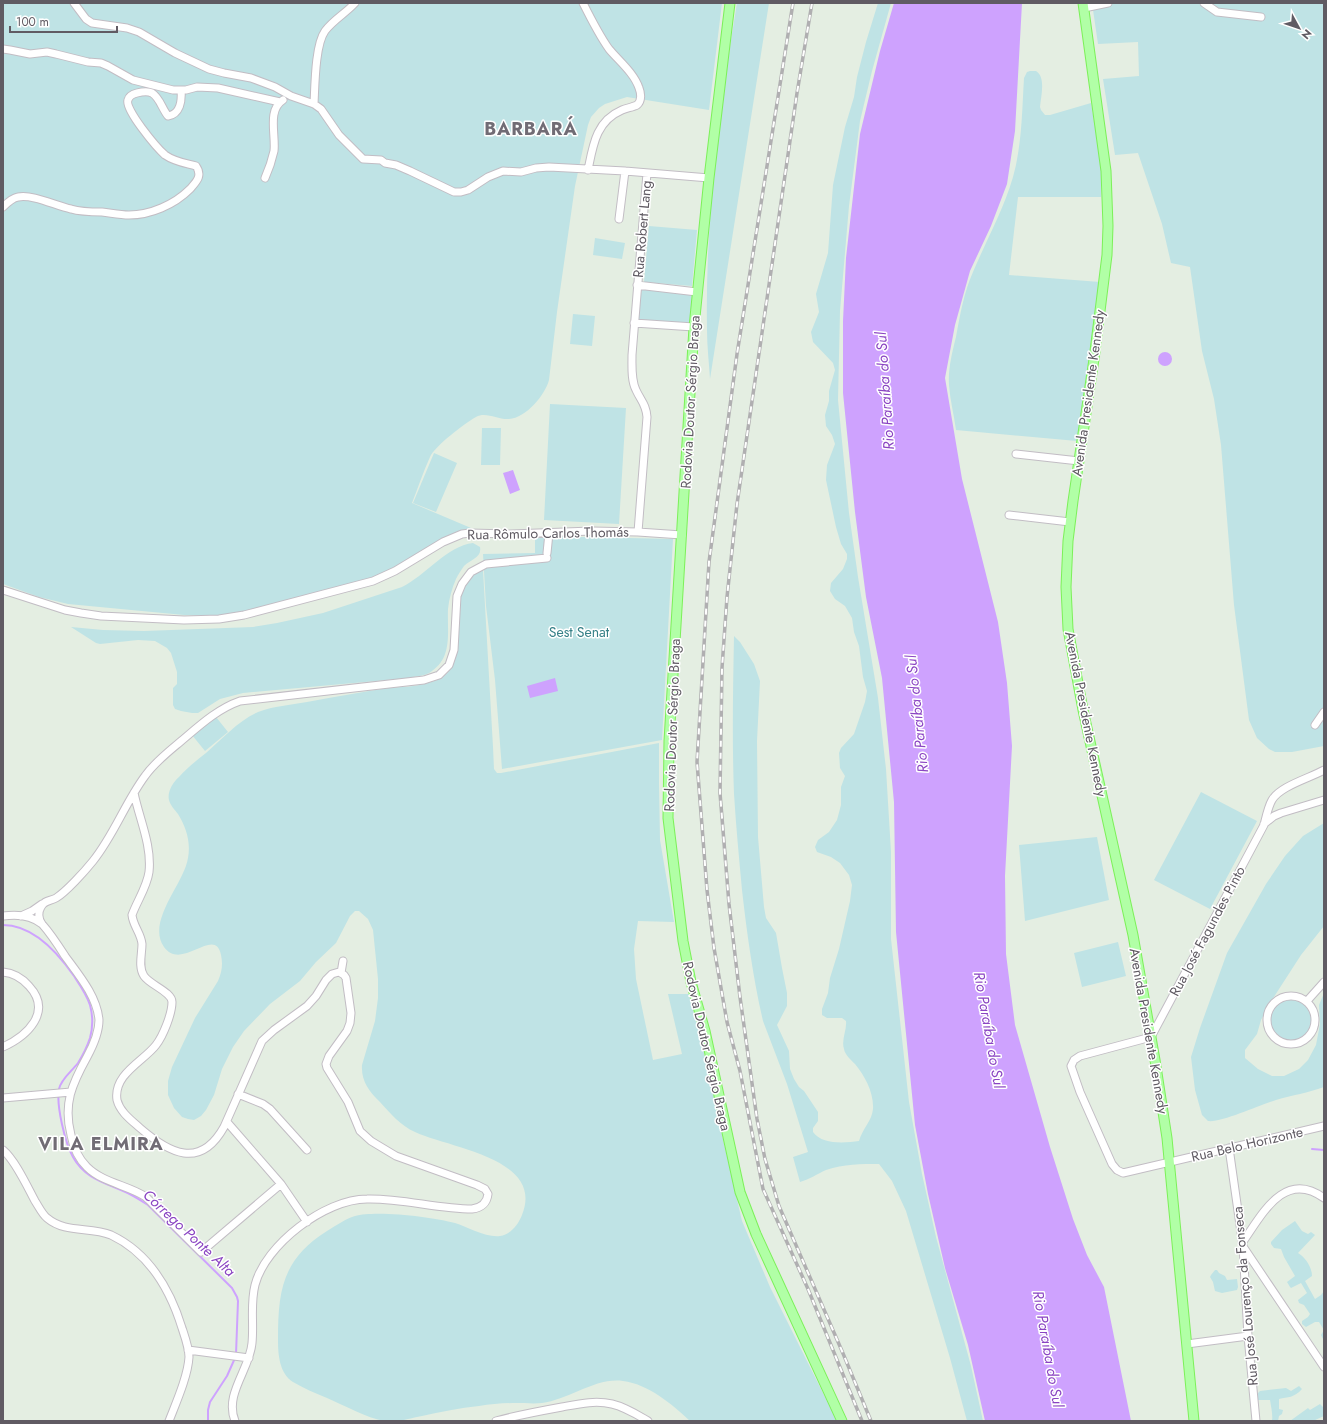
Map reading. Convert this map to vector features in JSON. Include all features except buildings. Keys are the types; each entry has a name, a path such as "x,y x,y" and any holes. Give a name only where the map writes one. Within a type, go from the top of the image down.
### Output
{"main road":[{"name":"Rodovia Doutor Sérgio Braga","path":"730,3 709,178 694,327 669,741 668,818 683,941 691,982 705,1031 740,1192 756,1234 842,1421"},
{"name":"Avenida Presidente Kennedy","path":"1084,5 1106,171 1108,226 1107,255 1094,359 1068,541 1066,587 1069,637 1083,710 1133,935 1151,1037 1167,1138 1194,1421"}],"street":[{"path":"74,3 86,19 92,23 127,28 139,32 175,53 209,69 262,82 291,96 314,104 321,109 339,135 363,159 381,160 385,163 396,165 454,192 468,190 488,177 503,171 521,172 536,168 549,167 625,171 709,178"},
{"path":"314,104 318,55 322,38 325,31 355,3"},
{"path":"583,3 592,23 608,48 634,78 640,88 640,101 638,105 617,113 605,123 599,131 585,170"},
{"path":"1084,5 1108,3"},
{"path":"1204,3 1218,12 1261,17"},
{"path":"3,49 30,54 47,52 88,62 101,63 133,80 162,88 181,90 197,87 218,88 280,102"},
{"path":"3,207 17,197 28,197 72,210 128,215 144,214 159,209 175,200 187,192 196,183 200,176 200,171 196,166 182,163 164,154 136,120 128,105 128,100 132,95 140,92 151,92 156,96 168,116 172,115 179,108 182,99 181,90"},
{"path":"265,178 274,152 275,142 273,127 277,105 291,96"},
{"path":"619,219 625,171"},
{"name":"Rua Robert Lang","path":"638,532 647,417 645,405 636,391 633,377 632,356 647,173"},
{"path":"637,285 697,292"},
{"path":"634,323 694,327"},
{"path":"1016,454 1079,461"},
{"path":"1009,515 1070,522"},
{"name":"Rua Rômulo Carlos Thomás","path":"3,590 59,608 101,616 219,619 244,615 373,581 396,571 443,542 462,534 592,531 682,535"},
{"path":"21,916 32,911 44,902 56,898 80,875 93,861 106,842 145,776 166,754 206,720 232,704 240,701 424,680 439,675 447,668 452,657 457,596 467,576 475,569 486,564 547,555 549,533"},
{"path":"1315,725 1324,712"},
{"name":"Rua José Fagundes Pinto","path":"1151,1037 1264,825 1270,804 1276,795 1290,786 1324,770"},
{"path":"134,793 143,826 149,859 148,873 132,915 141,942 141,969 147,980 171,997 172,1004 159,1042 134,1064 126,1074 119,1087 117,1099 124,1113 157,1142 176,1152 191,1154 204,1149 219,1135 227,1122 258,1047 264,1038 310,1004 324,982 330,976 335,973 341,973 346,978 351,1018 347,1031 327,1060 327,1068 348,1102 360,1131 377,1146 402,1159 477,1185 486,1190 488,1198 480,1207 472,1209 374,1198 360,1199 334,1206 307,1222 279,1245 260,1271 255,1286 252,1300 252,1344 249,1358 232,1403 232,1413 235,1421"},
{"name":"Rua José Fagundes Pinto","path":"1264,825 1274,816 1281,813 1324,800"},
{"path":"44,902 40,908 39,920 87,988 94,1003 99,1020 94,1040 71,1092 68,1106 68,1123 74,1146 83,1163 97,1175 146,1197 202,1252 280,1184"},
{"path":"3,916 33,918 42,924"},
{"path":"341,973 343,961"},
{"path":"3,972 15,975 26,982 36,995 39,1003 36,1018 29,1028 18,1039 3,1047"},
{"path":"1307,1001 1324,982"},
{"path":"1289,996 1298,997 1307,1001 1313,1010 1316,1019 1315,1027 1311,1035 1304,1041 1293,1045 1284,1044 1276,1040 1269,1031 1267,1022 1268,1014 1272,1006 1278,1000 1289,996"},
{"name":"Rua Belo Horizonte","path":"1151,1037 1080,1056 1074,1060 1071,1068 1112,1164 1121,1172 1126,1173 1324,1126"},
{"path":"3,1098 71,1092"},
{"path":"238,1094 263,1104 270,1109 307,1150"},
{"path":"227,1122 280,1184 307,1222"},
{"path":"1315,1129 1324,1130"},
{"name":"Rua José Lourenço da Fonseca","path":"1229,1148 1243,1245 1248,1336 1256,1421"},
{"path":"3,1150 11,1159 41,1211 48,1219 66,1228 94,1231 111,1236 126,1245 155,1270 169,1294 177,1312 188,1350 187,1367 169,1421"},
{"path":"1324,1198 1314,1191 1302,1188 1294,1188 1283,1193 1274,1200 1264,1212 1243,1245 1324,1367"},
{"path":"1187,1342 1248,1336"},
{"path":"188,1350 249,1358"},
{"path":"496,1421 533,1412 578,1404 599,1403 620,1406 648,1421"}],"green space":[{"path":"3,3 722,3 709,110 627,97 605,104 591,117 575,186 547,386 534,405 522,415 515,418 505,419 488,415 480,415 465,424 444,441 430,457 412,503 471,528 447,536 384,575 249,611 219,616 184,615 68,604 39,597 3,584"},
{"path":"737,3 769,3 710,379 707,336 708,248 714,166 724,84"},
{"path":"878,3 891,3 860,121 849,206 840,311 838,400 849,513 878,698 886,769 891,852 891,939 909,1102 922,1174 936,1237 971,1366 983,1421 967,1421 950,1358 906,1211 892,1181 879,1164 852,1165 833,1168 800,1182 793,1157 808,1152 787,1084 763,1021 759,1005 742,890 734,794 734,636 740,642 754,664 760,681 757,741 758,837 764,907 766,918 776,933 787,993 787,1006 777,1025 789,1051 790,1069 794,1079 818,1112 818,1121 813,1128 813,1132 822,1139 828,1141 859,1141 872,1113 872,1097 862,1074 847,1055 843,1046 846,1021 842,1018 827,1018 822,1015 822,1009 828,993 830,978 839,949 850,901 852,885 849,875 840,863 831,857 817,852 815,847 818,840 829,832 837,820 841,805 841,787 845,776 840,768 839,753 841,748 854,734 865,702 867,691 863,677 859,646 854,632 852,618 845,606 835,599 830,591 831,583 843,569 847,559 847,554 841,544 836,527 826,480 827,465 835,444 832,435 826,426 825,415 829,401 829,391 835,370 833,363 813,342 811,332 819,312 816,294 828,253 833,185 845,127 854,97 857,77"},
{"path":"1092,3 1324,3 1324,746 1292,752 1275,752 1269,749 1257,738 1249,720 1234,605 1221,445 1214,399 1202,351 1190,267 1171,263 1162,224 1138,153 1115,155 1103,79 1139,76 1138,42 1098,44"},
{"path":"1036,71 1041,78 1042,87 1040,107 1045,115 1050,115 1091,103 1101,163 1101,197 1018,197 1009,275 1100,282 1077,441 956,430 950,391 949,373 967,288 1009,190 1016,165 1020,140 1024,78 1027,72"},
{"path":"649,226 697,230 692,286 644,282"},
{"path":"595,238 625,243 622,259 593,255"},
{"path":"642,289 693,293 689,323 636,320"},
{"path":"573,314 595,316 592,346 570,344"},
{"path":"550,404 626,408 619,524 544,520"},
{"path":"482,428 501,428 500,465 481,465"},
{"path":"434,453 457,463 436,512 413,503"},
{"name":"Sest Senat","path":"535,536 673,539 662,740 502,769 495,680 486,606 483,554 535,553"},
{"path":"473,543 480,547 479,554 464,566 457,577 450,597 448,609 448,643 446,651 439,665 432,671 421,676 243,693 220,699 198,713 192,713 175,709 173,705 173,688 177,684 177,672 171,653 167,648 155,641 138,640 100,644 71,627 103,630 144,631 253,627 277,623 323,613 402,587 411,582 445,555 463,545"},
{"path":"483,570 494,769 497,773 659,743 660,840 674,922 638,921 634,949 636,979 653,1060 682,1054 668,994 689,994 713,1088 722,1135 742,1221 770,1287 837,1421 690,1421 650,1390 632,1383 613,1381 592,1385 562,1398 542,1403 507,1403 488,1405 450,1410 399,1421 385,1421 363,1414 305,1388 288,1378 280,1363 278,1351 279,1305 286,1277 292,1264 312,1242 341,1222 364,1214 405,1215 445,1221 455,1223 483,1234 500,1236 511,1231 518,1222 522,1215 525,1196 520,1180 507,1168 490,1158 470,1150 415,1132 400,1123 372,1094 366,1085 362,1065 375,1021 378,998 378,979 373,930 368,919 359,911 355,911 350,916 336,943 316,962 300,981 270,1004 244,1031 233,1047 222,1069 214,1095 201,1116 194,1120 182,1117 174,1108 168,1095 168,1081 172,1067 195,1018 218,981 222,965 218,947 212,945 205,946 180,955 171,953 164,947 160,937 160,926 163,914 185,868 189,852 185,829 181,819 171,806 169,800 169,794 173,784 189,767 231,730 251,715 258,712 276,707 368,691 408,687 442,678 452,667 456,654 460,622 461,596 466,583 471,576 478,571"},
{"path":"216,717 228,732 205,751 192,735"},
{"path":"1201,792 1257,821 1210,909 1154,880"},
{"path":"1324,823 1324,926 1301,955 1270,1003 1261,1020 1257,1034 1245,1050 1245,1058 1258,1069 1272,1076 1284,1076 1299,1069 1308,1060 1316,1045 1320,1024 1319,1005 1324,993 1324,1087 1276,1100 1222,1119 1208,1121 1202,1115 1195,1090 1191,1057 1227,953 1266,884 1285,856 1303,836"},
{"path":"1097,837 1109,900 1025,921 1019,845"},
{"path":"1118,942 1126,976 1082,987 1074,953"},
{"path":"1286,997 1296,997 1308,1004 1315,1016 1315,1026 1308,1038 1296,1045 1286,1045 1278,1041 1271,1034 1267,1026 1267,1016 1271,1008 1278,1001"},
{"path":"1295,1221 1302,1231 1308,1234 1311,1232 1315,1235 1298,1253 1306,1260 1311,1269 1312,1276 1305,1281 1315,1299 1324,1291 1324,1330 1319,1322 1315,1322 1306,1327 1302,1324 1302,1321 1310,1314 1304,1305 1299,1303 1298,1300 1307,1293 1301,1283 1291,1288 1290,1287 1287,1282 1295,1276 1281,1249 1274,1248 1271,1244 1271,1242 1282,1230"},
{"path":"1215,1270 1225,1276 1227,1280 1237,1279 1237,1290 1222,1293 1215,1291 1210,1277"},
{"path":"1324,1330 1324,1341 1321,1335"},
{"path":"1299,1386 1302,1389 1296,1394 1291,1397 1279,1399 1279,1409 1283,1410 1278,1421 1272,1421 1270,1400 1257,1400 1257,1394 1260,1391 1286,1388 1291,1391"},
{"path":"1320,1404 1324,1408 1324,1416 1313,1421 1290,1421 1308,1408 1310,1410"}],"water":[{"name":"Rio Paraíba do Sul","path":"894,3 1022,3 1015,131 1007,184 991,226 970,271 955,325 945,378 962,479 998,622 1007,683 1012,746 1005,876 1006,954 1015,1025 1050,1147 1073,1219 1087,1255 1104,1287 1131,1421 985,1421 968,1345 945,1268 928,1194 915,1125 896,932 894,802 882,678 866,597 855,512 843,393 843,321 846,258 860,134 880,51"},
{"path":"1162,352 1168,352 1172,356 1172,362 1168,366 1162,366 1158,362 1158,356"},
{"path":"513,470 520,490 510,494 503,473"},
{"path":"555,678 558,691 530,698 527,686"}],"waterway":[{"name":"Córrego Ponte Alta","path":"3,925 14,926 25,930 35,935 53,950 68,967 83,990 90,1005 92,1022 89,1041 78,1063 64,1078 60,1085 58,1096 62,1124 67,1143 73,1157 77,1164 94,1178 128,1193 148,1205 232,1288 238,1301 236,1354"},
{"path":"1312,1149 1324,1150"},
{"name":"Córrego Ponte Alta","path":"208,1421 210,1402 227,1376 235,1358"}],"railway":[{"path":"793,3 737,354 709,562 697,762 707,890 714,948 727,1022 740,1071 763,1189 808,1289 862,1421"},
{"path":"812,3 797,93 737,504 727,597 722,668 720,793 729,904 740,997 757,1119 765,1159 779,1206 871,1421"}],"district":[{"name":"BARBARÁ","path":"531,129"},
{"name":"VILA ELMIRA","path":"101,1144"}]}
